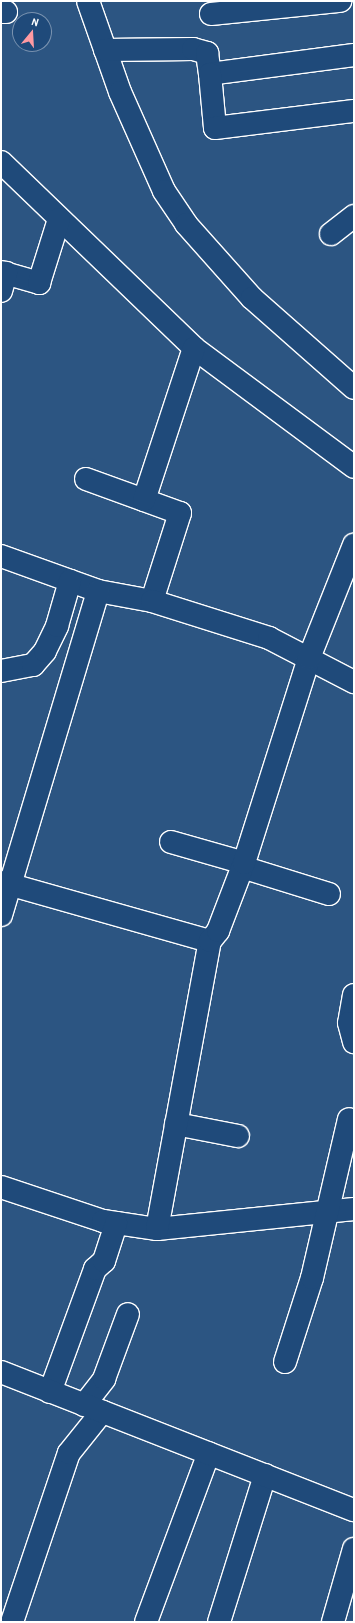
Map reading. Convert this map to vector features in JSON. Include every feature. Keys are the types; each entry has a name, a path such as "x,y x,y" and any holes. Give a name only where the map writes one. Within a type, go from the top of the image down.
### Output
{"street":[{"path":"88,1 106,50 164,191 186,224 252,298 354,388"},
{"path":"211,14 242,6 340,1"},
{"path":"106,50 193,49 207,53 215,128 354,111"},
{"path":"210,74 354,55"},
{"path":"1,162 194,348 354,467"},
{"path":"331,234 354,216"},
{"path":"3,279 39,283 59,219"},
{"path":"144,500 194,348"},
{"path":"86,479 180,513 152,601"},
{"path":"157,1229 210,941 218,931 243,865 309,658 354,545"},
{"path":"1,556 98,591 152,601 269,638 354,682"},
{"path":"1,671 33,665 45,651 57,626 70,581"},
{"path":"1,915 6,883 98,591"},
{"path":"171,842 329,894"},
{"path":"6,883 210,941"},
{"path":"354,995 349,1023 354,1042"},
{"path":"285,1362 329,1212 349,1119"},
{"path":"176,1124 238,1136"},
{"path":"1,1187 116,1222 157,1229 354,1209"},
{"path":"50,1392 95,1269 104,1261 116,1222"},
{"path":"12,1622 69,1453 93,1409 128,1314"},
{"path":"1,1372 354,1510"},
{"path":"146,1622 209,1453"},
{"path":"219,1622 265,1475"},
{"path":"333,1622 354,1549"}]}
